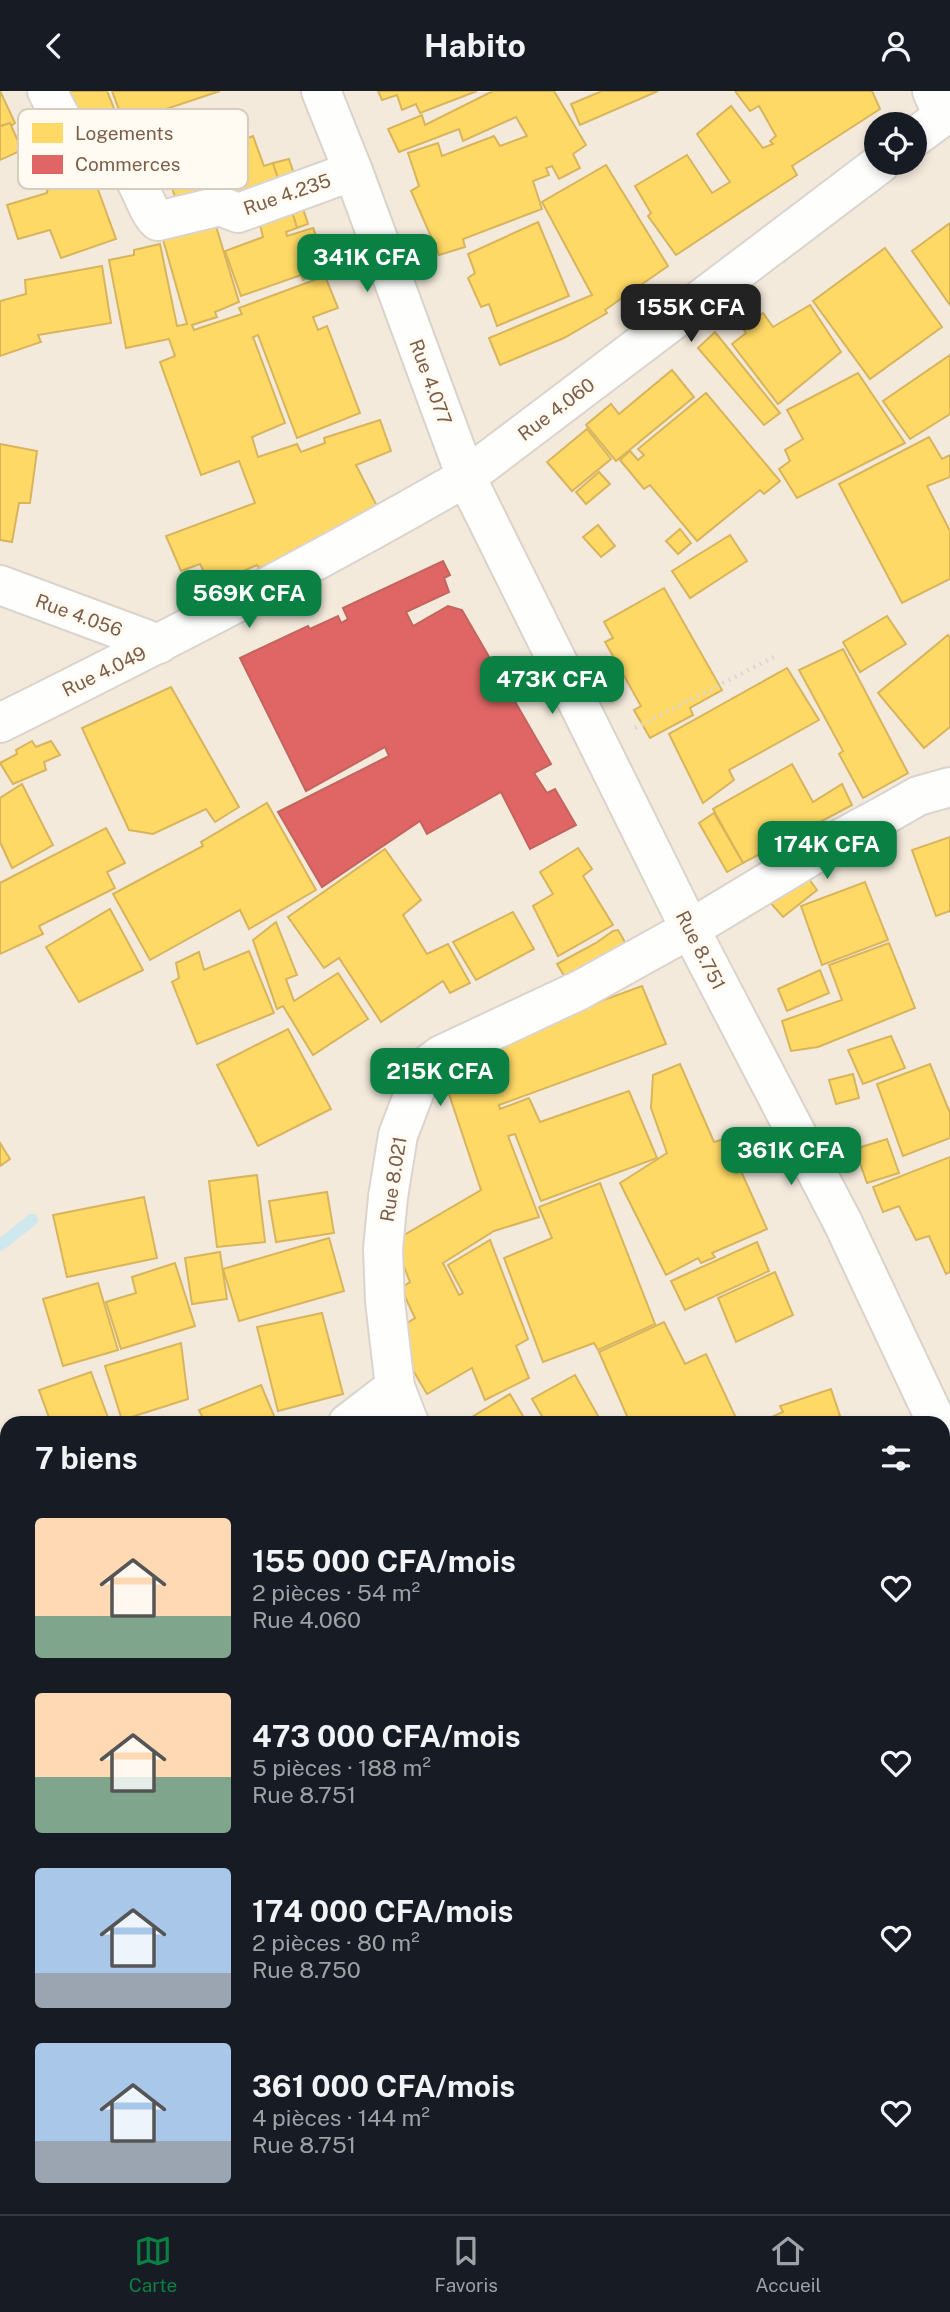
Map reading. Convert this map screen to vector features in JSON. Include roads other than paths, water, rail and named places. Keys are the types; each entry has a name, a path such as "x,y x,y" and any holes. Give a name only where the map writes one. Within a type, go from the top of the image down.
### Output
{"street":[{"name":"Rue 4.235","path":"47,91 56,109"},
{"name":"Rue 4.077","path":"321,91 466,477"},
{"name":"Rue 4.235","path":"139,189 152,216 158,221 220,206 238,213 353,171"},
{"name":"Rue 4.060","path":"466,477 865,175"},
{"name":"Rue 4.049","path":"0,723 159,644 371,532 466,477"},
{"name":"Rue 8.751","path":"466,477 690,929 843,1223 934,1416"},
{"name":"Rue 4.056","path":"0,585 159,644"},
{"name":"Rue 8.021","path":"406,1416 395,1387 385,1301 383,1249 398,1135 421,1075 429,1064 441,1055 580,991 918,796 950,787"},
{"path":"357,1416 395,1387"}],"waterway":[{"path":"0,1245 32,1220"}]}
